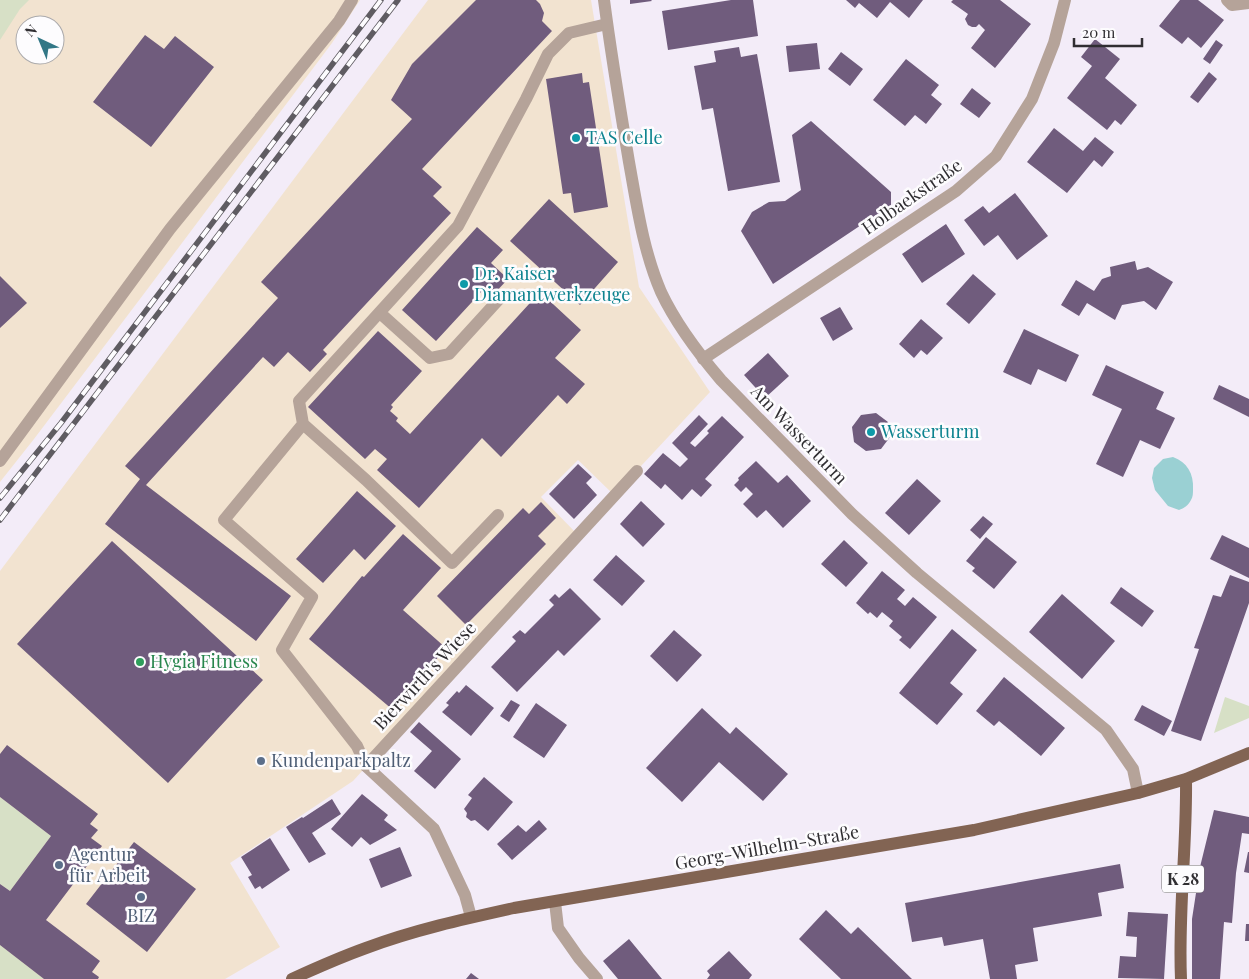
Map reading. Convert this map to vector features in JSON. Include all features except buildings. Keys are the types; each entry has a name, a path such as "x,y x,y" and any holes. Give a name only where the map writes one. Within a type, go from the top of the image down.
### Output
{"main road":[{"name":"Georg-Wilhelm-Straße","path":"292,979 366,948 418,931 471,918 514,908 974,830 1138,793 1186,779 1249,753"},
{"name":"K 28","path":"1181,979 1180,946 1187,812 1186,779"}],"street":[{"path":"0,461 170,229 339,21 352,0"},
{"name":"Am Wasserturm","path":"604,0 637,208 647,255 662,293 681,327 703,359 721,380 859,520 917,573 1106,730 1132,769 1138,793"},
{"name":"Holbaekstraße","path":"703,359 956,191 996,156 1032,99 1054,43 1064,0"},
{"path":"1227,0 1232,4 1249,3"},
{"path":"498,515 452,563 366,480 303,424 299,401 458,226 548,54 569,34 607,24"},
{"path":"380,313 430,358 449,354 501,297"},
{"path":"303,424 224,520 312,597 282,650 357,746 366,766 434,828 465,895 471,918"},
{"name":"Bierwirth's Wiese","path":"366,766 637,471"},
{"path":"555,902 558,928 579,958 597,979"}],"shaded area":[{"path":"0,0 360,0 332,43 0,482"},
{"path":"428,0 591,0 639,287 710,392 614,495 578,460 541,497 578,535 353,781 230,863 280,947 225,979 0,979 0,571"}],"green space":[{"path":"0,0 29,0 15,15 0,40"},
{"path":"1225,697 1249,706 1249,718 1214,733"},
{"path":"0,797 51,836 10,891 0,884"},
{"path":"0,945 44,979 0,979"}],"water":[{"path":"1173,457 1189,469 1193,484 1192,499 1184,508 1179,510 1168,506 1155,490 1152,478 1154,468 1163,459"}],"railway":[{"path":"0,498 61,423 381,0"},
{"path":"0,520 398,0"}],"place":[{"name":"TAS Celle","path":"576,138"},
{"name":"Dr. Kaiser Diamantwerkzeuge","path":"464,284"},
{"name":"Wasserturm","path":"871,432"},
{"name":"Hygia Fitness","path":"140,662"},
{"name":"Kundenparkpaltz","path":"261,761"},
{"name":"Agentur für Arbeit","path":"59,865"},
{"name":"BIZ","path":"141,897"}]}
